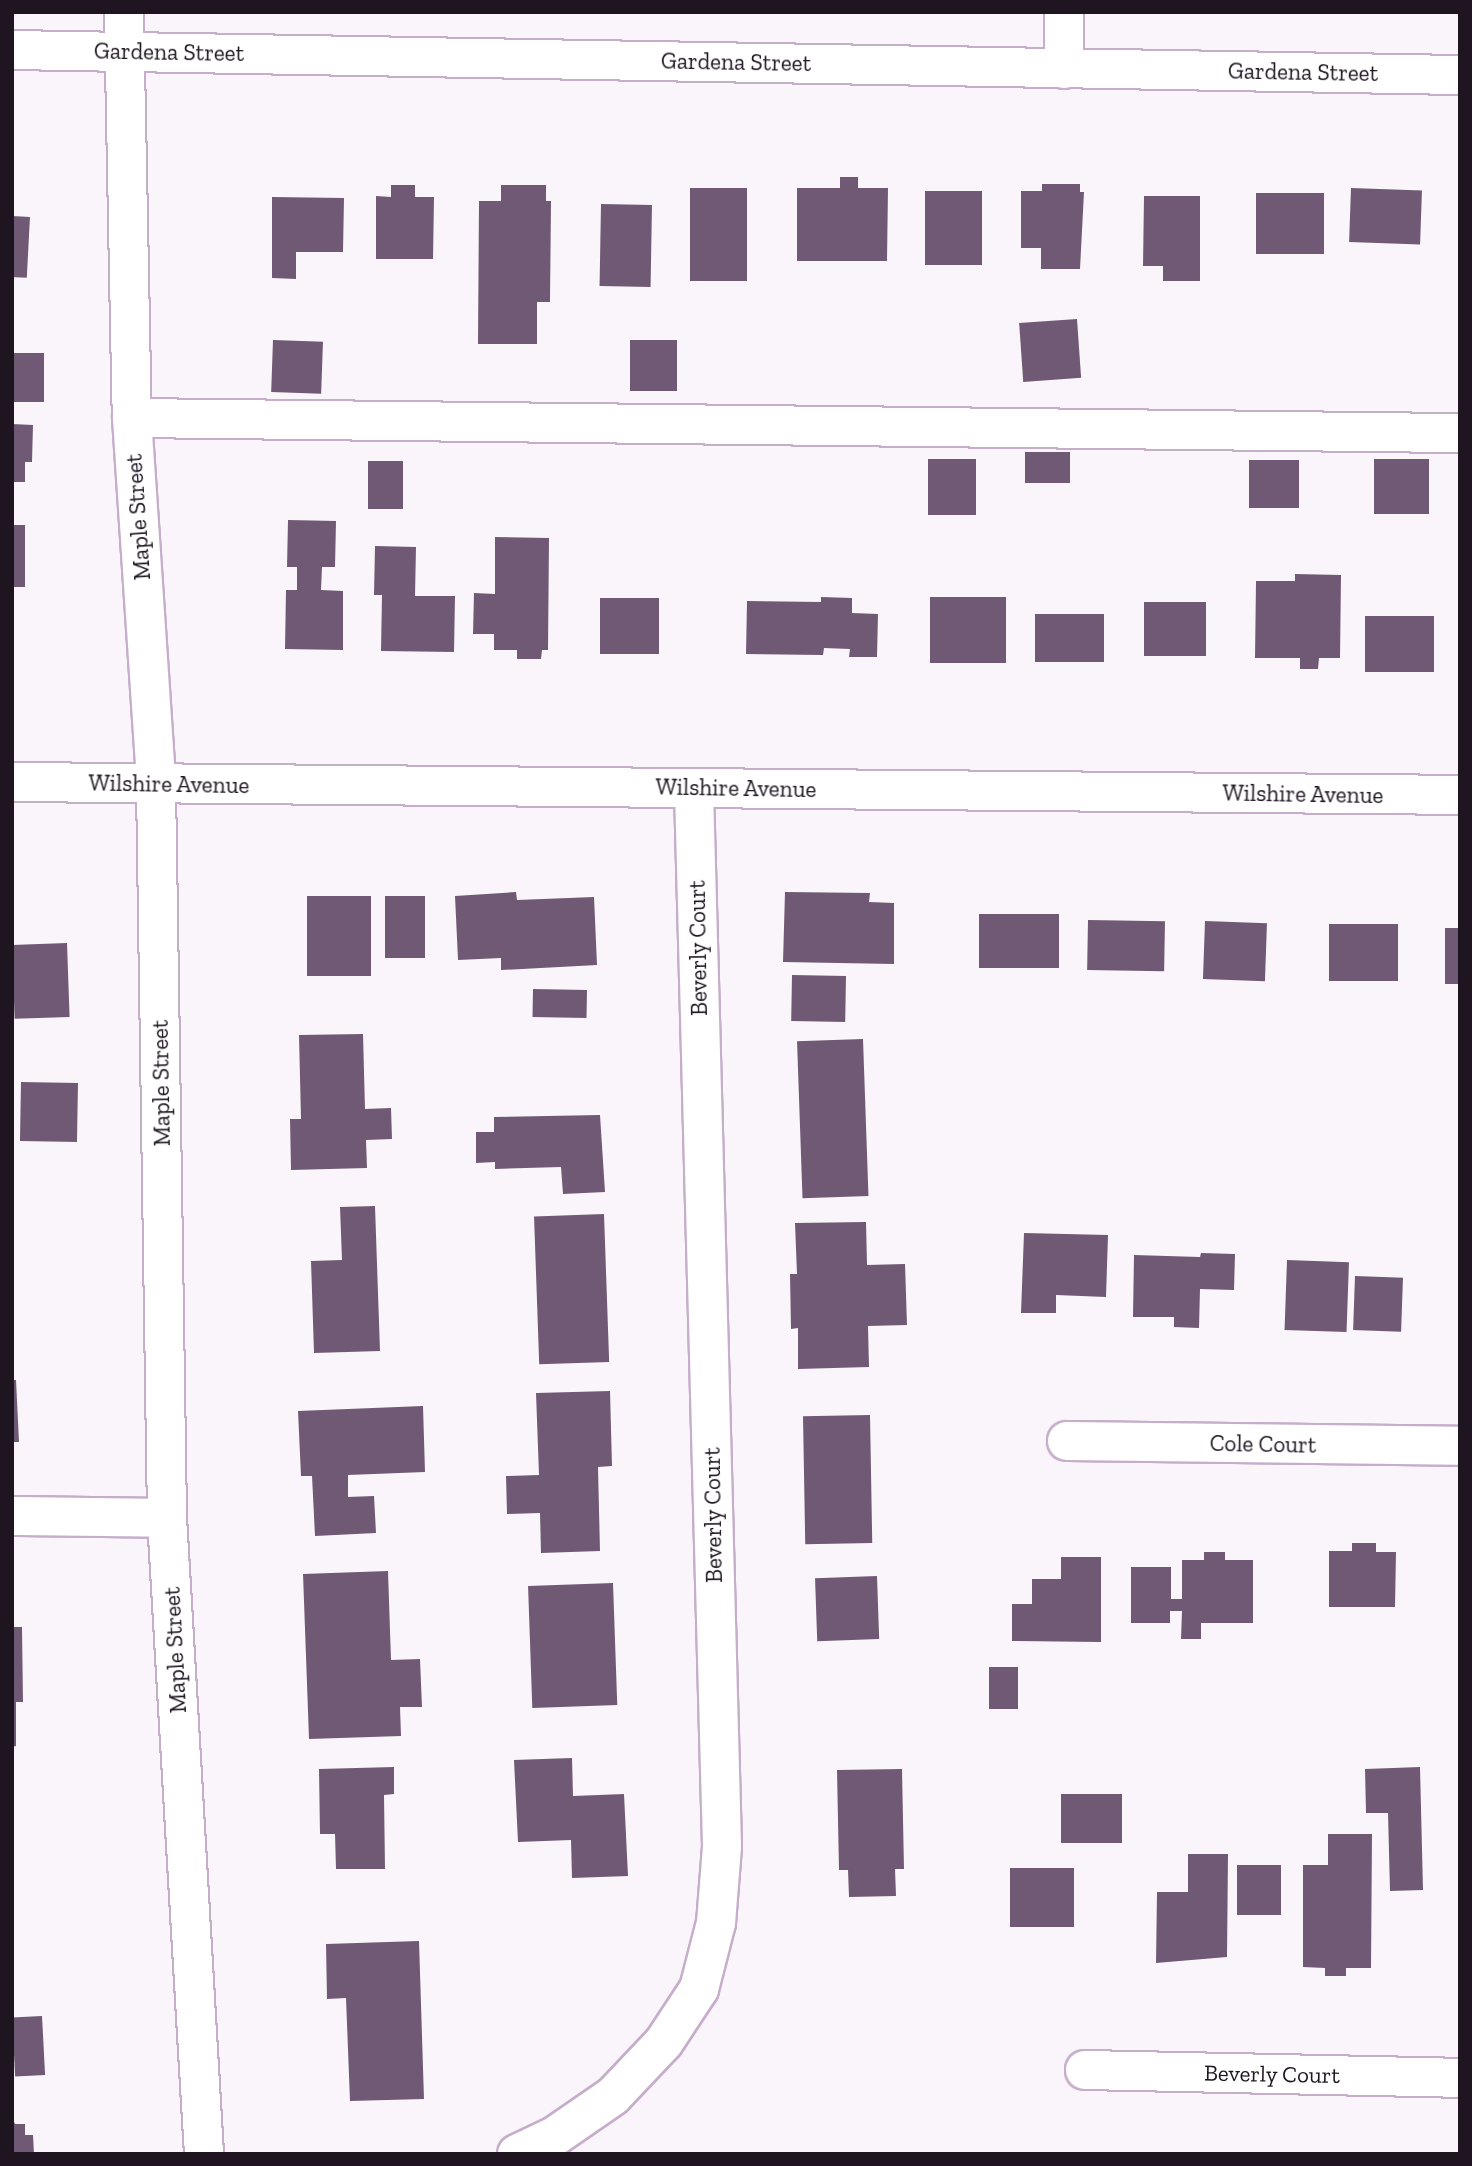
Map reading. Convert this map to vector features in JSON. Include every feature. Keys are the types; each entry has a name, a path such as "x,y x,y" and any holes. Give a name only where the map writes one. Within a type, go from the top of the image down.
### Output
{"street":[{"name":"Maple Street","path":"124,12 132,418 156,784 167,1518 204,2154"},
{"path":"1064,12 1064,69"},
{"name":"Gardena Street","path":"12,50 1460,75"},
{"path":"132,418 1460,433"},
{"name":"Wilshire Avenue","path":"12,782 1460,795"},
{"name":"Beverly Court","path":"517,2154 555,2136 613,2096 664,2042 699,1989 716,1923 722,1846 694,788"},
{"name":"Cole Court","path":"1067,1441 1460,1446"},
{"path":"12,1516 167,1518"},
{"name":"Beverly Court","path":"1085,2070 1460,2078"}],"building":[{"path":"840,177 858,177 858,188 888,188 887,261 797,261 797,188 840,188"},
{"path":"1042,184 1080,184 1080,192 1084,192 1080,269 1041,269 1041,248 1021,248 1021,191 1042,191"},
{"path":"391,185 415,185 415,197 434,197 433,259 376,259 376,196 391,197"},
{"path":"501,185 546,185 546,201 551,201 550,302 537,302 537,344 478,344 479,201 501,201"},
{"path":"690,188 747,188 747,281 690,281"},
{"path":"1351,188 1422,190 1420,244 1349,242"},
{"path":"925,191 982,191 982,265 925,265"},
{"path":"1256,193 1324,193 1324,254 1256,254"},
{"path":"1144,196 1200,196 1200,281 1163,281 1163,266 1143,266"},
{"path":"272,197 344,198 343,252 296,252 296,279 272,278"},
{"path":"601,204 652,205 651,287 600,286"},
{"path":"12,216 30,217 27,278 12,277"},
{"path":"1077,319 1081,378 1023,382 1019,323"},
{"path":"273,340 323,342 321,394 271,392"},
{"path":"630,340 677,340 677,391 630,391"},
{"path":"12,353 44,353 44,402 12,402"},
{"path":"12,424 33,425 32,462 25,462 25,482 12,482"},
{"path":"1025,452 1070,452 1070,483 1025,483"},
{"path":"928,459 976,459 976,515 928,515"},
{"path":"1374,459 1429,459 1429,514 1374,514"},
{"path":"1249,460 1299,460 1299,508 1249,508"},
{"path":"368,461 403,461 403,509 368,509"},
{"path":"288,520 336,521 335,567 322,567 321,590 343,591 343,650 285,649 286,590 297,590 297,567 287,567"},
{"path":"12,525 25,525 25,587 12,587"},
{"path":"495,537 549,538 548,650 542,650 541,659 517,659 517,650 494,650 494,634 473,634 474,593 495,594"},
{"path":"375,546 416,547 415,596 455,596 454,652 381,651 382,595 374,595"},
{"path":"1295,574 1341,575 1340,658 1319,658 1318,669 1300,669 1300,658 1255,658 1256,581 1295,581"},
{"path":"821,597 852,598 852,613 878,614 877,657 849,657 850,649 824,648 823,655 746,654 747,601 821,602"},
{"path":"930,597 1006,597 1006,663 930,663"},
{"path":"600,598 659,598 659,654 600,654"},
{"path":"1144,602 1206,602 1206,656 1144,656"},
{"path":"1035,614 1104,614 1104,662 1035,662"},
{"path":"1365,616 1434,616 1434,672 1365,672"},
{"path":"516,892 517,900 594,897 597,965 501,970 501,958 458,960 455,896"},
{"path":"785,892 870,893 869,902 894,903 894,964 783,962"},
{"path":"307,896 371,896 371,976 307,976"},
{"path":"385,896 425,896 425,958 385,958"},
{"path":"979,914 1059,914 1059,968 979,968"},
{"path":"1088,920 1165,921 1164,971 1087,970"},
{"path":"1205,921 1267,923 1265,981 1203,979"},
{"path":"1329,924 1398,924 1398,981 1329,981"},
{"path":"1445,928 1460,928 1460,984 1445,984"},
{"path":"67,943 70,1017 15,1019 12,945"},
{"path":"792,975 846,976 845,1022 791,1021"},
{"path":"533,989 587,990 587,1018 533,1017"},
{"path":"363,1034 365,1109 391,1108 392,1139 366,1140 367,1168 291,1170 290,1119 301,1119 299,1035"},
{"path":"863,1039 868,1196 803,1198 797,1041"},
{"path":"21,1082 78,1083 77,1142 20,1141"},
{"path":"600,1115 605,1192 563,1194 561,1167 495,1169 495,1162 476,1163 476,1132 494,1132 494,1117"},
{"path":"375,1206 380,1351 314,1353 311,1261 342,1260 340,1207"},
{"path":"604,1214 609,1362 539,1364 534,1216"},
{"path":"866,1222 867,1265 905,1264 907,1325 868,1326 869,1367 798,1369 798,1328 791,1329 790,1274 797,1274 795,1223"},
{"path":"1024,1233 1108,1235 1106,1297 1056,1295 1056,1313 1021,1313"},
{"path":"1201,1253 1235,1254 1234,1290 1200,1289 1199,1328 1174,1327 1174,1317 1133,1317 1134,1255 1200,1257"},
{"path":"1287,1260 1349,1262 1347,1332 1285,1330"},
{"path":"1355,1276 1403,1278 1401,1332 1353,1330"},
{"path":"12,1380 16,1380 19,1442 12,1442"},
{"path":"610,1391 612,1466 598,1467 600,1551 541,1553 540,1513 507,1514 506,1476 539,1475 536,1393"},
{"path":"423,1406 425,1472 348,1475 348,1497 374,1496 376,1533 315,1536 312,1476 301,1476 298,1411"},
{"path":"870,1415 872,1543 805,1544 803,1416"},
{"path":"1352,1543 1376,1543 1376,1552 1396,1552 1395,1607 1329,1607 1329,1551 1352,1551"},
{"path":"1204,1552 1225,1552 1225,1560 1253,1560 1253,1623 1201,1623 1201,1639 1181,1639 1182,1611 1170,1611 1170,1623 1131,1623 1131,1567 1171,1567 1171,1599 1182,1599 1182,1560 1204,1560"},
{"path":"1061,1557 1101,1557 1101,1642 1012,1641 1012,1604 1032,1604 1032,1579 1061,1579"},
{"path":"388,1571 391,1660 420,1659 422,1707 400,1707 401,1736 309,1739 303,1574"},
{"path":"877,1576 879,1639 817,1641 815,1578"},
{"path":"613,1583 617,1705 532,1708 528,1586"},
{"path":"12,1627 22,1627 23,1702 16,1702 16,1746 12,1747"},
{"path":"989,1667 1018,1667 1018,1709 989,1709"},
{"path":"572,1758 573,1796 624,1794 628,1876 572,1878 571,1840 518,1842 514,1760"},
{"path":"394,1767 394,1794 384,1795 385,1869 336,1869 335,1834 320,1834 319,1769"},
{"path":"1420,1767 1423,1890 1390,1891 1388,1813 1366,1813 1365,1769"},
{"path":"902,1769 904,1869 895,1869 896,1896 849,1897 848,1870 839,1870 837,1770"},
{"path":"1061,1794 1122,1794 1122,1843 1061,1843"},
{"path":"1328,1834 1372,1834 1371,1968 1346,1968 1346,1976 1325,1976 1325,1968 1303,1967 1303,1865 1328,1865"},
{"path":"1188,1854 1228,1854 1227,1957 1156,1963 1157,1892 1188,1892"},
{"path":"1237,1865 1281,1865 1281,1915 1237,1915"},
{"path":"1010,1868 1074,1868 1074,1927 1010,1927"},
{"path":"419,1941 424,2099 350,2101 346,1998 327,1999 326,1944"},
{"path":"42,2016 45,2075 15,2076 12,2018"},
{"path":"12,2118 15,2124 25,2124 25,2135 33,2135 34,2154 12,2154"}]}
